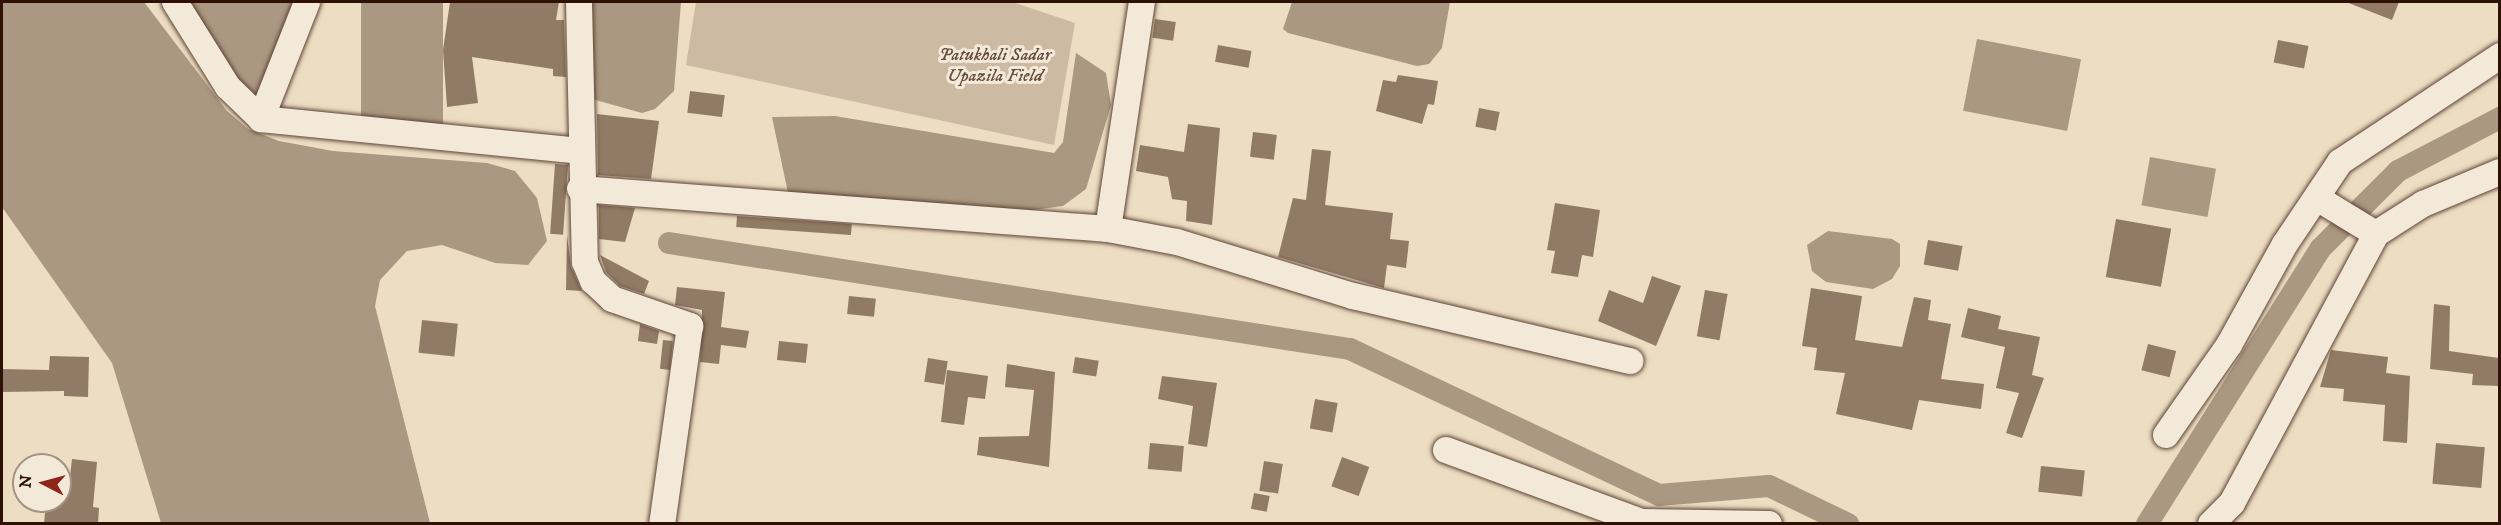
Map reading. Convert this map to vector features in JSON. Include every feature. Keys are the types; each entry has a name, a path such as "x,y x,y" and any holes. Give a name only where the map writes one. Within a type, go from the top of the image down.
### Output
{"street":[{"path":"175,2 228,87 261,119 579,151"},
{"path":"261,119 307,2"},
{"path":"579,2 579,151 585,262 593,281 612,299 690,326 662,524"},
{"path":"1108,229 1142,2"},
{"path":"2166,435 2229,345 2340,162 2499,56"},
{"path":"2211,524 2232,503 2376,234 2424,204 2499,172"},
{"path":"580,189 1108,229 1177,242 1353,296 1631,361"},
{"path":"2317,198 2376,234"},
{"path":"1446,450 1642,522 1769,524"}],"green space":[{"name":"Patukhali Sadar Upazila Field","path":"696,2 1012,2 1075,23 1054,145 686,65"}],"shaded area":[{"path":"2,2 144,2 227,111 248,129 279,141 333,151 487,163 515,171 537,198 547,241 528,265 495,263 442,245 407,251 380,280 375,306 430,523 161,523 112,363 2,207"},
{"path":"184,2 300,2 258,99 233,74"},
{"path":"361,2 443,2 443,127 361,127"},
{"path":"591,2 681,2 674,91 655,109 642,113 592,99"},
{"path":"1292,2 1450,2 1442,48 1429,64 1417,66 1288,33 1283,29"},
{"path":"1977,39 2081,59 2067,131 1963,111"},
{"path":"1076,53 1106,73 1111,105 1086,189 1063,206 1002,214 788,193 772,117 835,116 1054,153 1063,142"},
{"path":"2150,157 2216,169 2207,217 2141,205"},
{"path":"1828,231 1892,239 1900,244 1900,266 1892,279 1873,289 1826,282 1812,271 1807,245"}],"building":[{"path":"450,2 559,2 556,20 564,20 566,77 553,76 553,69 472,57 478,103 447,107 443,50"},
{"path":"2346,2 2399,2 2392,20"},
{"path":"1155,19 1176,22 1173,41 1152,38"},
{"path":"2278,40 2308,46 2304,68 2274,63"},
{"path":"1218,45 1251,51 1249,68 1215,62"},
{"path":"1398,75 1438,81 1434,105 1428,104 1422,124 1376,111 1383,80 1396,82"},
{"path":"690,91 725,95 722,117 687,113"},
{"path":"1479,108 1500,112 1496,131 1475,127"},
{"path":"597,114 659,121 651,179 598,175"},
{"path":"1188,124 1220,128 1212,225 1186,221 1187,201 1172,199 1168,177 1136,171 1140,145 1184,152"},
{"path":"1253,132 1277,135 1274,160 1250,157"},
{"path":"1312,149 1331,151 1325,205 1393,213 1390,239 1409,241 1406,268 1387,265 1384,288 1278,257 1293,198 1306,200"},
{"path":"555,164 568,165 563,235 550,234"},
{"path":"1555,203 1600,210 1593,257 1582,255 1578,277 1551,273 1555,251 1547,250"},
{"path":"599,205 635,208 625,242 599,239"},
{"path":"737,216 852,224 851,235 736,227"},
{"path":"2116,219 2171,229 2161,287 2106,277"},
{"path":"567,235 571,267 582,291 566,290"},
{"path":"1928,240 1962,246 1958,271 1924,265"},
{"path":"600,255 649,281 644,294 620,286 606,272"},
{"path":"1652,276 1681,286 1656,346 1598,321 1609,290 1643,303"},
{"path":"677,287 725,292 721,327 749,331 746,348 721,345 719,364 700,362 702,310 675,305"},
{"path":"1811,288 1862,296 1855,340 1902,347 1914,297 1931,300 1928,320 1951,324 1941,379 1984,384 1981,409 1919,400 1912,430 1836,414 1845,373 1814,370 1817,348 1802,346"},
{"path":"1705,290 1728,294 1719,340 1697,336"},
{"path":"849,296 876,299 874,317 847,314"},
{"path":"2434,304 2450,306 2449,351 2499,358 2499,386 2472,385 2473,374 2430,369"},
{"path":"1968,308 2001,316 1998,329 2040,337 2032,375 2044,378 2022,438 2006,433 2019,393 1996,388 2005,347 1961,337"},
{"path":"422,320 458,324 454,357 419,353"},
{"path":"640,324 659,331 657,344 638,341"},
{"path":"663,340 673,341 670,370 660,369"},
{"path":"779,341 808,344 806,363 777,360"},
{"path":"2148,344 2176,351 2170,377 2141,370"},
{"path":"2331,350 2388,357 2386,373 2410,376 2407,443 2383,441 2385,405 2343,401 2344,389 2320,387"},
{"path":"50,356 89,357 88,397 64,396 64,391 2,392 2,369 49,370"},
{"path":"1075,357 1099,361 1096,377 1072,373"},
{"path":"928,358 948,361 944,385 924,382"},
{"path":"1007,364 1055,372 1049,467 977,455 979,437 1029,436 1034,390 1005,387"},
{"path":"947,370 988,376 985,399 968,397 964,425 941,422"},
{"path":"1162,376 1217,383 1207,447 1188,444 1193,406 1158,399"},
{"path":"1315,399 1338,403 1332,433 1310,429"},
{"path":"1150,443 1184,446 1182,472 1148,469"},
{"path":"2436,443 2485,447 2481,488 2432,484"},
{"path":"1342,457 1369,467 1359,496 1331,486"},
{"path":"72,459 97,462 93,507 99,508 98,524 44,524 45,513 72,513"},
{"path":"1264,461 1283,464 1278,494 1259,491"},
{"path":"2041,466 2085,471 2082,496 2038,492"},
{"path":"1254,493 1270,496 1267,512 1251,509"}],"waterway":[{"path":"2147,524 2321,248 2398,171 2500,118"},
{"path":"669,243 1350,349 1659,495 1769,486 1848,524"}]}
